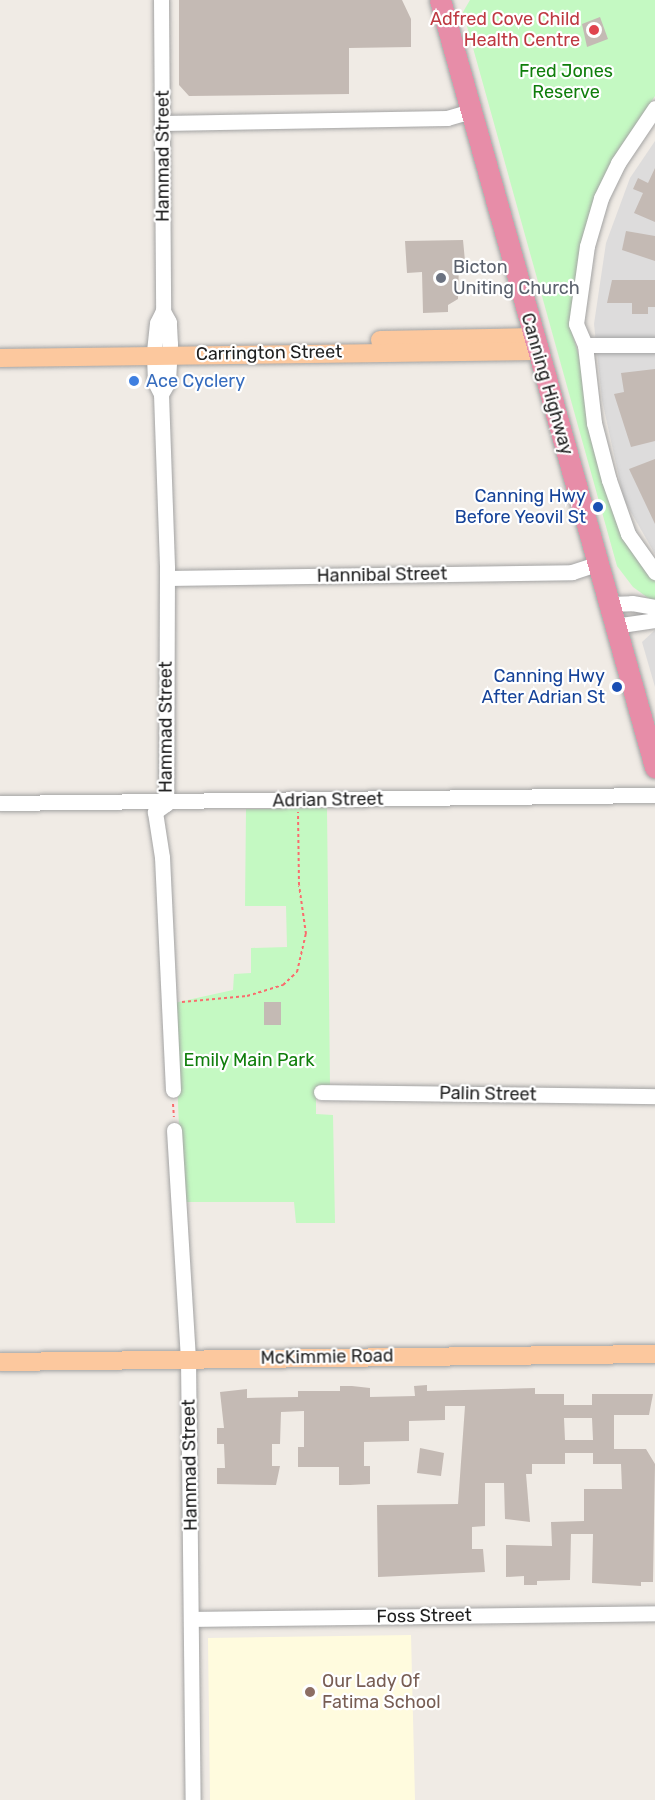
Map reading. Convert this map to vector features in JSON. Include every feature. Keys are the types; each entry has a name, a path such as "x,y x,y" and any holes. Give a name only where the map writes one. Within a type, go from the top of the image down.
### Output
{"highway":[{"name":"Canning Highway","path":"440,0 655,767"}],"main road":[{"name":"Carrington Street","path":"0,347 162,349 536,344"},
{"name":"Carrington Street","path":"0,358 162,349"},
{"name":"McKimmie Road","path":"0,1362 655,1354"}],"street":[{"name":"Hammad Street","path":"161,0 163,311 157,323 168,382 161,394 167,578 166,804 155,812 162,857 171,1006 173,1090"},
{"path":"652,562 628,534 606,471 594,423 585,345 576,324 587,246 601,198 618,163 655,108"},
{"path":"163,123 447,118 472,111"},
{"path":"585,345 655,345"},
{"name":"Hannibal Street","path":"167,578 572,572 597,564"},
{"path":"608,604 632,603 655,608"},
{"path":"614,626 655,620"},
{"name":"Adrian Street","path":"0,803 166,804 655,795"},
{"name":"Palin Street","path":"321,1092 655,1096"},
{"name":"Hammad Street","path":"174,1130 188,1358 194,1800"},
{"name":"Foss Street","path":"193,1619 655,1613"}],"path":[{"path":"171,1006 194,999 213,1001 247,996 283,986 297,972 306,934 299,885 297,801"},
{"path":"173,1090 174,1130"}],"shaded area":[{"path":"655,141 655,554 624,500 602,400 594,324 606,243 630,178"},
{"path":"655,630 655,687 642,642"},
{"name":"Our Lady Of Fatima School","path":"411,1635 415,1800 210,1800 208,1638"}],"green space":[{"name":"Fred Jones Reserve","path":"470,0 655,0 655,96 613,158 570,326 639,560 655,580 655,603 633,587 617,566 463,12"},
{"name":"Emily Main Park","path":"327,808 330,1086 316,1086 316,1114 333,1115 335,1223 296,1223 294,1202 182,1202 174,1003 233,990 234,974 251,973 251,948 287,947 286,906 245,906 246,809"}],"building":[{"path":"179,0 402,0 411,19 411,47 349,48 349,94 189,96 179,85"},
{"name":"Adfred Cove Child Health Centre","path":"600,17 608,39 587,47 582,24"},
{"path":"655,168 655,222 634,213 643,193 633,189 638,178 648,183"},
{"path":"626,231 655,236 655,261 622,250"},
{"name":"Bicton Uniting Church","path":"463,240 465,261 459,263 458,299 448,305 448,312 423,313 422,272 407,273 405,241"},
{"path":"612,280 655,280 655,307 648,307 648,314 632,314 632,303 607,303"},
{"path":"655,369 655,441 631,447 614,394 624,392 621,373"},
{"path":"655,459 655,524 629,469"},
{"path":"264,1002 281,1002 281,1025 264,1025"},
{"path":"427,1385 427,1391 535,1388 535,1394 564,1394 564,1405 592,1405 592,1394 653,1394 649,1415 614,1415 614,1449 646,1449 655,1464 653,1582 641,1582 641,1586 592,1583 593,1534 571,1534 570,1580 537,1581 537,1585 524,1585 524,1576 506,1577 506,1545 552,1546 551,1522 584,1521 584,1489 622,1489 621,1464 593,1464 593,1453 565,1453 565,1464 532,1464 532,1474 526,1474 530,1522 505,1519 504,1483 485,1483 485,1526 472,1527 472,1549 483,1549 485,1572 378,1577 377,1505 458,1504 465,1406 445,1406 445,1420 409,1421 409,1441 364,1442 364,1466 370,1466 370,1484 350,1485 339,1485 339,1467 298,1467 298,1447 304,1447 304,1411 281,1412 280,1444 272,1444 272,1466 280,1466 276,1485 217,1484 217,1468 225,1468 224,1444 217,1444 217,1428 224,1428 220,1392 247,1389 247,1398 298,1397 298,1391 340,1391 340,1386 352,1386 370,1388 370,1397 415,1396 414,1386","holes":["564,1418 592,1418 593,1440 565,1440"]},
{"path":"420,1448 444,1453 441,1476 417,1473"}],"place":[{"name":"Adfred Cove Child Health Centre","path":"594,30"},
{"name":"Bicton Uniting Church","path":"441,278"},
{"name":"Ace Cyclery","path":"134,381"},
{"name":"Canning Hwy Before Yeovil St","path":"598,507"},
{"name":"Canning Hwy After Adrian St","path":"617,687"},
{"name":"Our Lady Of Fatima School","path":"310,1692"}]}
